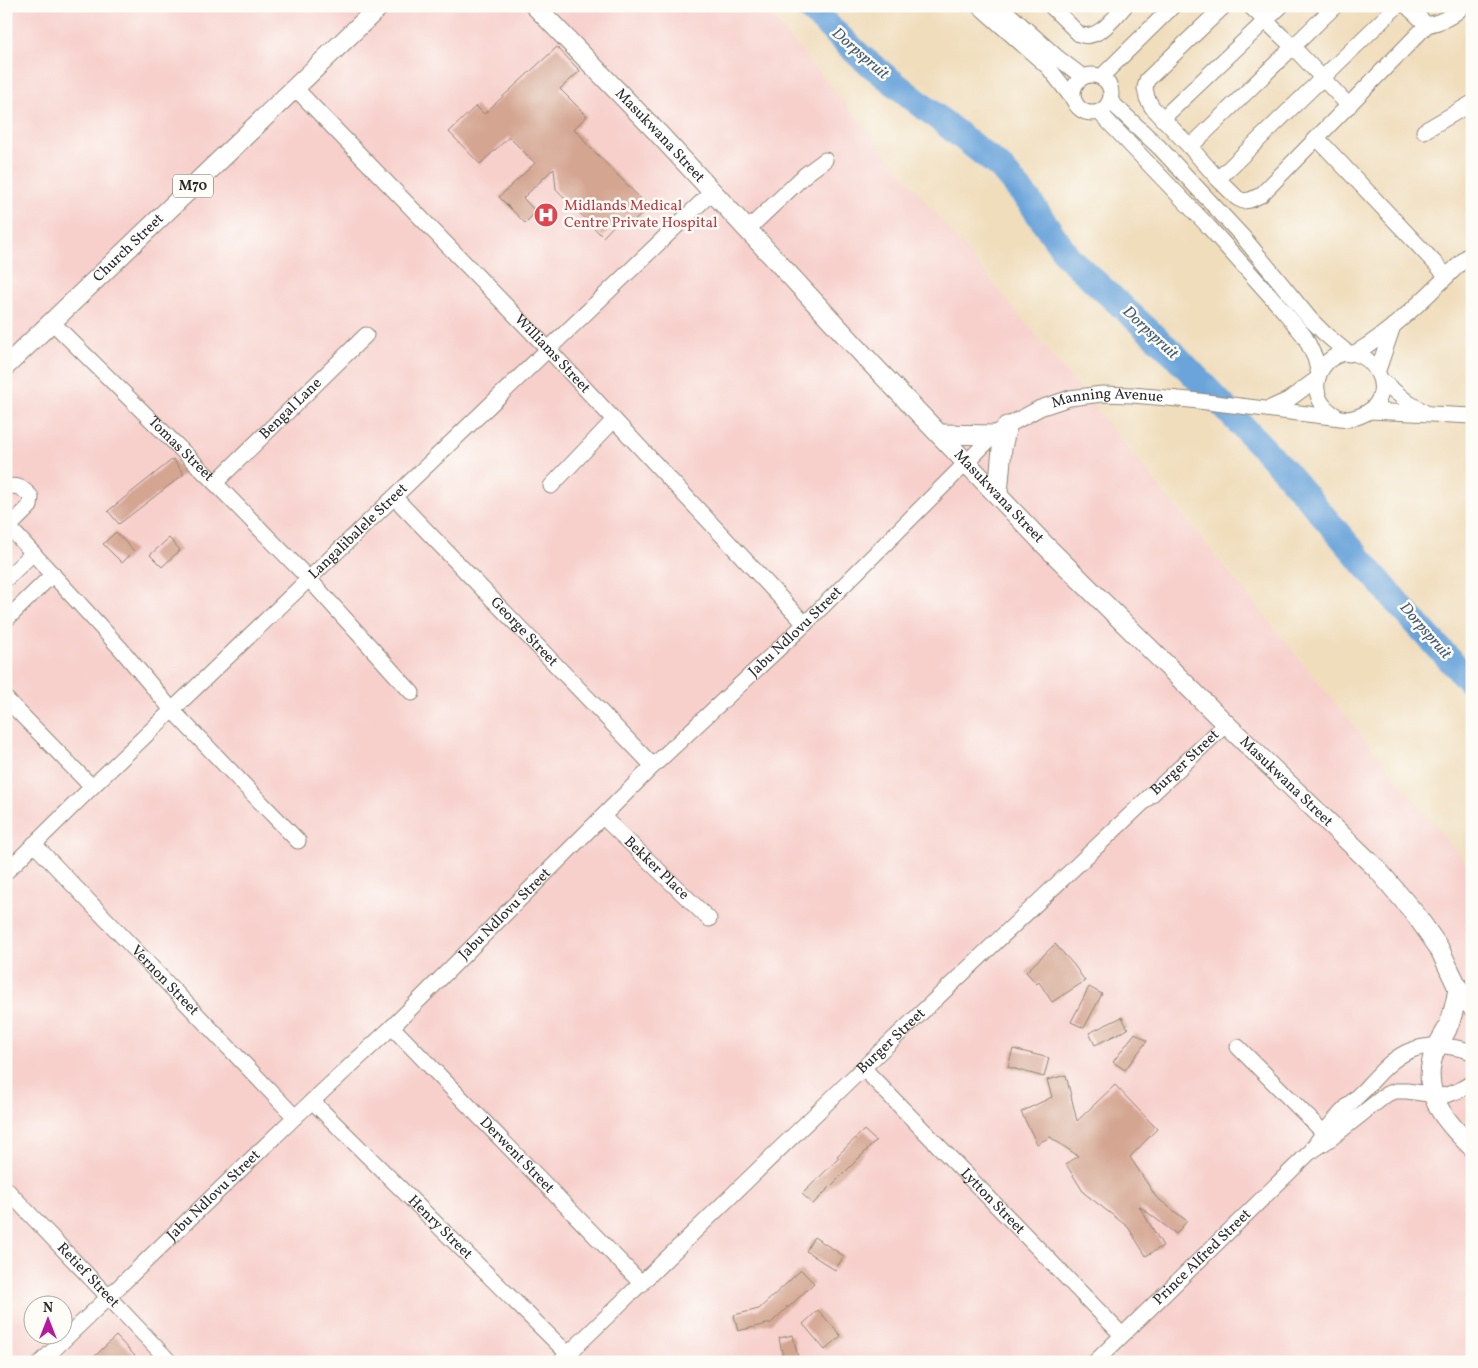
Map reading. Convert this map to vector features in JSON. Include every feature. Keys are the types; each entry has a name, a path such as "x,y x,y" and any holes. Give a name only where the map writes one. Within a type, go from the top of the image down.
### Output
{"main road":[{"name":"Church Street","path":"6,366 380,6"},
{"name":"Masukwana Street","path":"535,6 658,133 870,362 966,463 998,493 1045,545 1382,876 1416,915 1439,948 1458,988 1472,1006"},
{"path":"940,434 1000,431 1002,448 998,493"},
{"path":"1458,988 1454,1012 1432,1059 1432,1095 1440,1111 1472,1147"}],"street":[{"path":"979,6 1048,68 1074,98 1080,109 1092,113 1103,110 1110,101 1109,85 1101,77 1089,75 1083,77 1074,86 1074,98"},
{"path":"1000,6 1058,58 1083,77"},
{"path":"1059,9 1079,34 1088,36 1094,35 1125,6"},
{"path":"1101,77 1173,6"},
{"path":"1224,6 1147,80 1145,88 1146,98 1162,119 1190,147 1218,180 1237,198 1243,201 1261,195 1428,25 1442,22 1457,13 1463,6"},
{"path":"1250,6 1293,46 1349,106"},
{"path":"1162,119 1282,6"},
{"path":"1190,147 1335,6"},
{"path":"1218,180 1397,6"},
{"path":"1407,6 1428,25"},
{"name":"Williams Street","path":"295,88 549,350 804,624"},
{"path":"1110,101 1160,148 1243,237 1310,319 1325,334 1352,353 1366,358 1380,375 1409,403 1426,414"},
{"path":"1424,131 1472,103"},
{"path":"1098,112 1208,226 1293,322 1305,337 1315,358 1318,376"},
{"path":"1317,138 1447,276"},
{"path":"748,229 806,174 825,160"},
{"name":"Langalibalele Street","path":"6,872 92,787 712,192"},
{"path":"1393,326 1380,375 1381,392 1378,403 1370,411 1355,418 1338,417 1330,412 1323,406 1318,397 1316,387 1318,376 1324,365 1332,358 1352,353 1372,343 1393,326 1472,252"},
{"name":"Tomas Street","path":"52,322 309,579 412,693"},
{"name":"Bengal Lane","path":"215,483 366,335"},
{"path":"1263,409 1288,400 1318,376"},
{"name":"Manning Avenue","path":"966,463 1000,431 1040,408 1070,398 1102,394 1190,400 1338,417"},
{"path":"1370,411 1472,416"},
{"path":"551,486 614,420"},
{"name":"Jabu Ndlovu Street","path":"41,1362 295,1117 392,1027 653,766 804,624 966,463"},
{"path":"6,488 12,485 24,489 31,497 30,506 8,529 53,574 172,710 298,841"},
{"name":"George Street","path":"395,498 653,766"},
{"path":"6,578 33,553"},
{"path":"6,620 53,574"},
{"path":"6,699 92,787"},
{"name":"Burger Street","path":"564,1358 863,1068 1226,724"},
{"name":"Bekker Place","path":"602,817 709,919"},
{"name":"Vernon Street","path":"34,844 295,1117"},
{"name":"Derwent Street","path":"392,1027 642,1284"},
{"name":"Prince Alfred Street","path":"1095,1362 1327,1135 1383,1070 1397,1058 1418,1048 1438,1046 1472,1052"},
{"path":"1238,1047 1327,1135"},
{"name":"Lytton Street","path":"863,1068 1122,1336"},
{"name":"Prince Alfred Street","path":"1327,1135 1387,1094 1396,1091 1408,1091 1443,1096 1458,1091 1472,1083"},
{"name":"Henry Street","path":"312,1102 564,1358"},
{"name":"Retief Street","path":"6,1189 170,1362"}],"shaded area":[{"path":"6,6 764,6 998,289 1472,871 1472,1362 6,1362"}],"building":[{"path":"557,47 580,71 560,89 587,116 574,129 649,207 629,226 621,218 603,237 556,189 554,168 523,198 536,212 525,223 499,197 535,163 509,137 480,164 449,132 476,106 484,114"},
{"path":"173,459 184,474 119,524 108,511"},
{"path":"116,532 134,551 122,563 103,544"},
{"path":"169,538 180,550 162,567 150,555"},
{"path":"1055,944 1074,965 1085,981 1052,1002 1039,982 1037,984 1026,972"},
{"path":"1089,987 1102,994 1084,1028 1071,1022"},
{"path":"1122,1017 1128,1029 1095,1045 1089,1033"},
{"path":"1135,1033 1147,1041 1125,1070 1113,1062"},
{"path":"1013,1049 1049,1058 1044,1077 1008,1067"},
{"path":"1066,1075 1077,1121 1115,1085 1157,1129 1130,1157 1156,1197 1187,1221 1176,1234 1139,1206 1163,1246 1146,1256 1128,1227 1084,1193 1066,1164 1078,1156 1050,1137 1037,1144 1021,1112 1052,1097 1047,1080"},
{"path":"864,1130 876,1141 813,1204 802,1194 839,1158 837,1156"},
{"path":"814,1237 844,1256 835,1270 806,1251"},
{"path":"801,1270 814,1283 788,1308 787,1306 771,1323 738,1331 734,1315 759,1309"},
{"path":"818,1310 841,1336 825,1350 803,1324"},
{"path":"793,1335 799,1362 784,1362 779,1338"},
{"path":"116,1336 135,1356 129,1362 100,1362 95,1356"}],"waterway":[{"name":"Dorpspruit","path":"807,6 861,57 1000,167 1030,202 1069,258 1174,354 1284,470 1402,608 1472,684"}],"place":[{"name":"Midlands Medical Centre Private Hospital","path":"546,215"}]}
